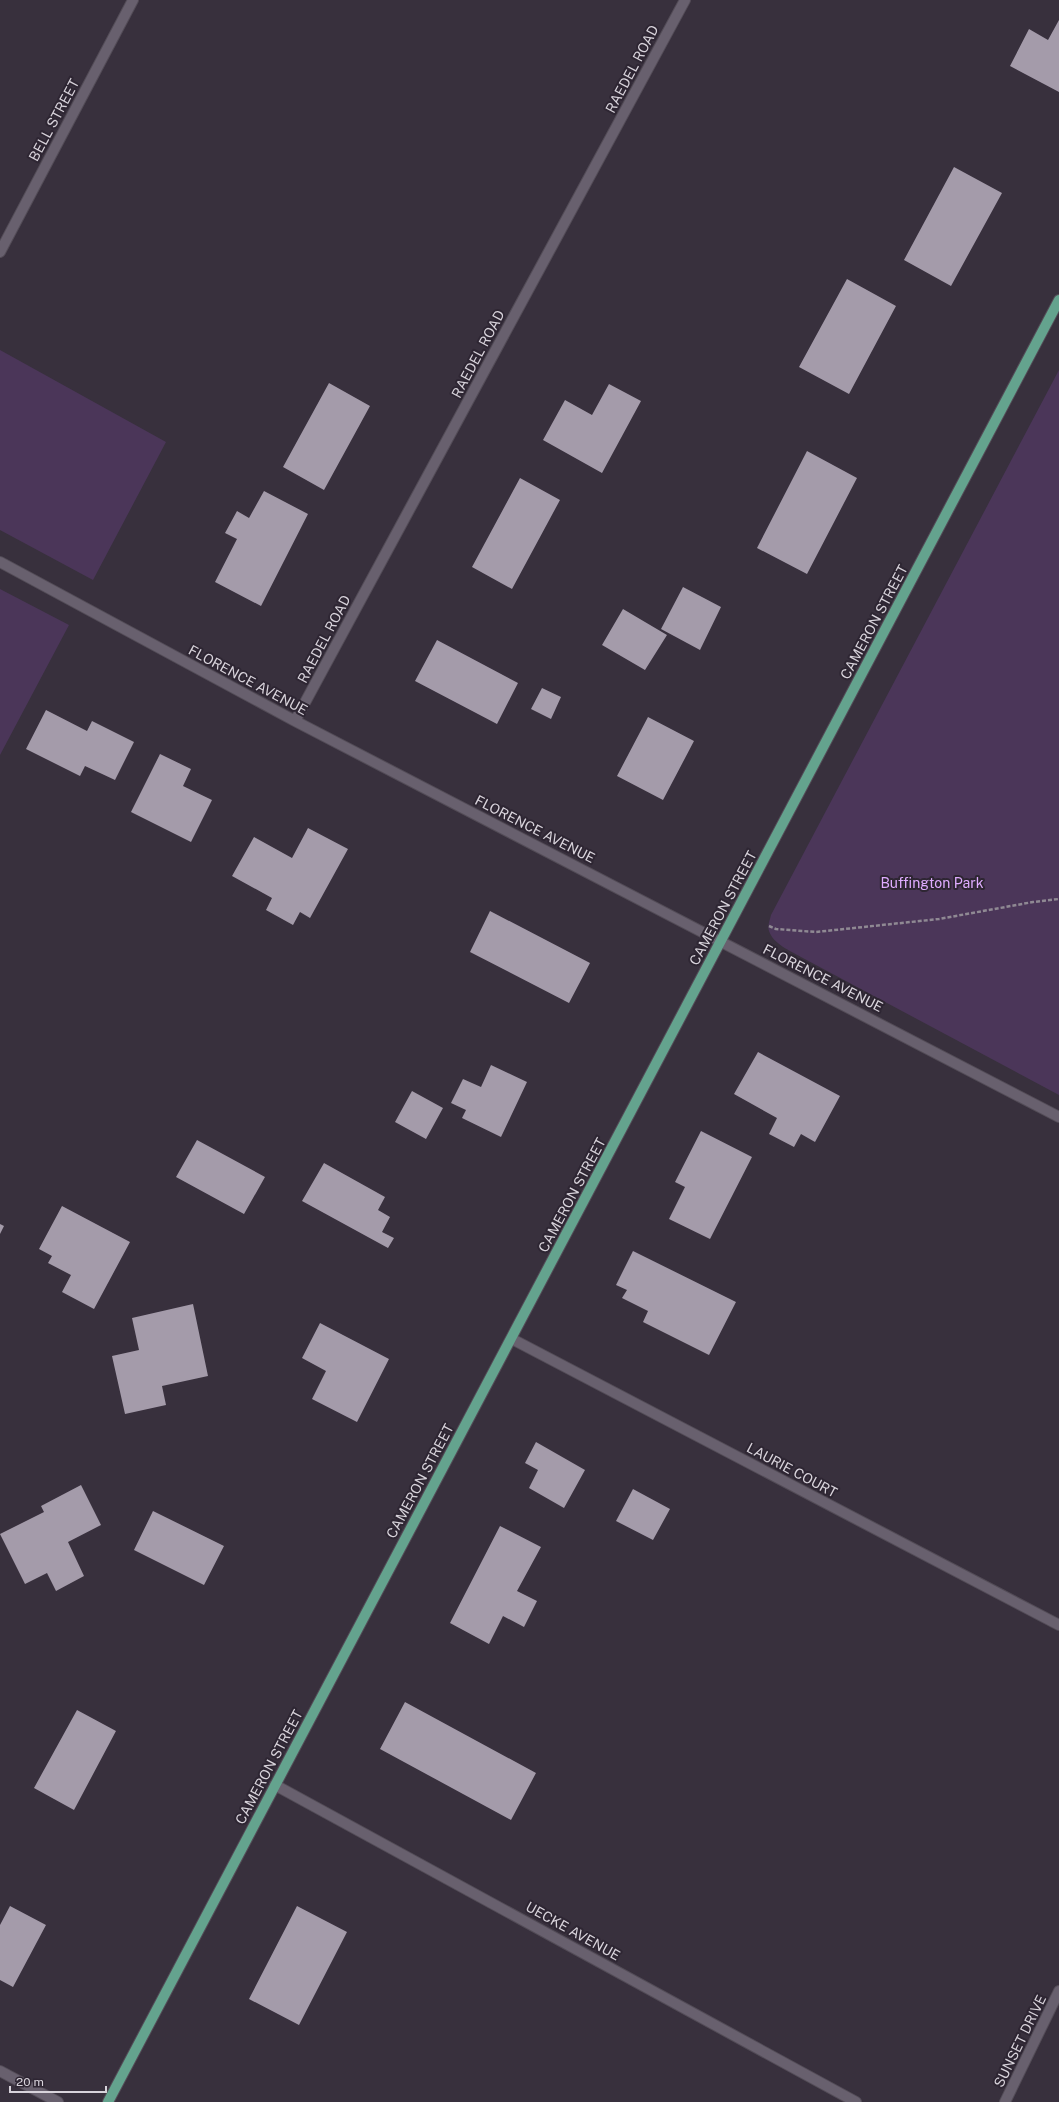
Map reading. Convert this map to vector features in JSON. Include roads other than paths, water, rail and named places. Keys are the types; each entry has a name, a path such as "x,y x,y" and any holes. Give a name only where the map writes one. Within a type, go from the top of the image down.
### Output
{"main road":[{"name":"CAMERON STREET","path":"108,2102 1059,300"}],"street":[{"name":"BELL STREET","path":"0,252 133,0"},
{"name":"RAEDEL ROAD","path":"295,721 685,0"},
{"name":"FLORENCE AVENUE","path":"0,562 295,721 1059,1116"},
{"name":"LAURIE COURT","path":"512,1339 1059,1625"},
{"name":"UECKE AVENUE","path":"275,1785 856,2102"},
{"name":"SUNSET DRIVE","path":"1006,2102 1059,1991"},
{"path":"0,2071 58,2102"}],"park label":[{"name":"Buffington Park","path":"932,883"}]}
